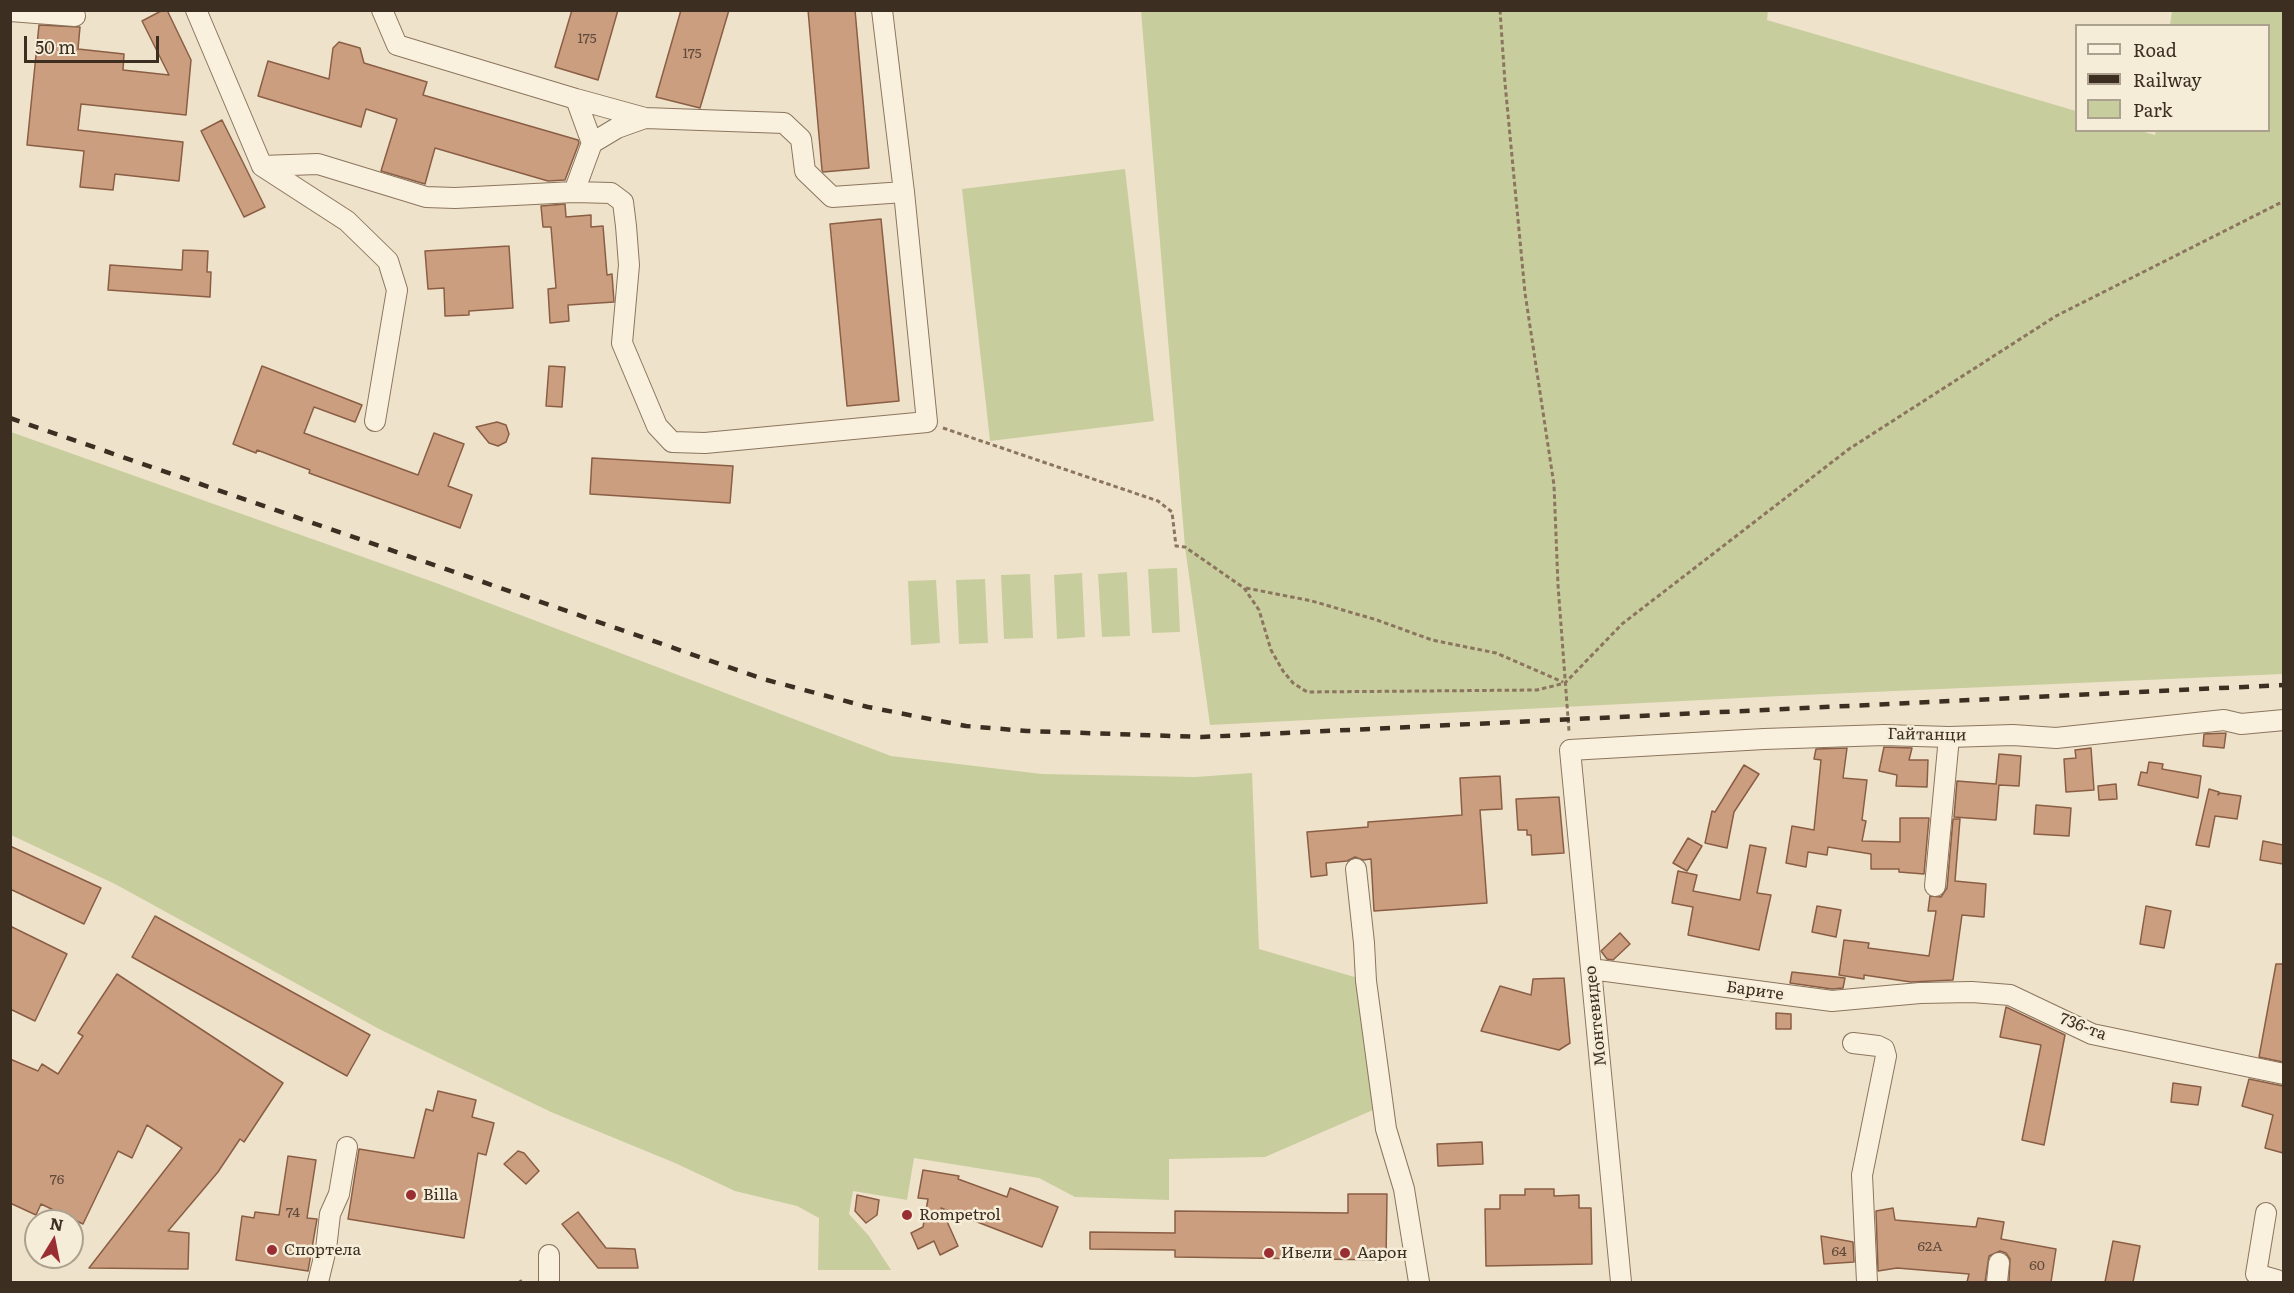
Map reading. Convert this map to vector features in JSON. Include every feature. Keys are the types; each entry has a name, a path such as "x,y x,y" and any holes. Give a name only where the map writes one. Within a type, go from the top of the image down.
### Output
{"street":[{"path":"196,10 262,166 347,221 388,261 397,290 375,421"},
{"path":"382,10 397,45 576,99 645,118 784,123 801,139 805,171 832,197 904,192"},
{"path":"262,166 318,164 426,197 611,193 623,202 628,266 622,343 657,426 672,442 705,443 927,422 904,192 882,10"},
{"path":"10,11 75,16"},
{"path":"576,99 592,143"},
{"path":"574,192 592,143 617,128 645,118"},
{"name":"Гайтанци","path":"1570,750 1764,738 1884,735 1949,737 2013,735 2056,738 2224,720 2241,724 2283,720"},
{"path":"1935,886 1949,737"},
{"name":"Монтевидео","path":"1570,750 1621,1282"},
{"path":"1356,869 1366,981 1386,1129 1404,1188 1419,1282"},
{"name":"Барите","path":"1591,969 1832,1002 1920,993"},
{"name":"736-та","path":"1920,993 1972,992 2010,995 2092,1034 2283,1074"},
{"path":"1853,1043 1878,1046 1884,1049 1886,1056 1862,1175 1867,1282"},
{"path":"318,1282 326,1249 330,1214 339,1194 347,1147"},
{"path":"2266,1213 2256,1274 2277,1280 2277,1282"},
{"path":"549,1255 549,1282"},
{"path":"1997,1282 1999,1263"}],"path":[{"path":"1500,10 1525,293 1554,485 1568,718"},
{"path":"927,422 1158,501 1172,512 1176,546 1185,547 1244,588 1259,610 1271,650 1279,664 1293,683 1307,692 1538,690 1565,683 1622,624 1849,449 2055,316 2283,201"},
{"path":"1244,588 1312,601 1377,620 1432,640 1496,653 1565,683"}],"green space":[{"path":"1141,11 1768,11 1767,20 2075,111 2075,132 2144,132 2155,135 2156,132 2270,132 2270,24 2170,24 2172,11 2283,11 2283,674 1781,696 1210,725 1185,547"},
{"path":"1125,169 1154,421 990,441 962,189"},
{"path":"11,432 439,584 891,756 1042,774 1195,777 1252,773 1259,949 1358,978 1373,1110 1265,1157 1169,1159 1169,1200 1075,1197 1039,1178 914,1158 907,1200 853,1191 849,1214 869,1236 891,1270 818,1270 819,1218 797,1206 735,1191 675,1163 551,1112 381,1030 115,884 11,835"},
{"path":"1177,568 1180,632 1152,633 1148,569"},
{"path":"1127,572 1130,636 1102,637 1098,574"},
{"path":"1082,573 1085,637 1057,639 1054,575"},
{"path":"1030,574 1033,638 1004,639 1001,575"},
{"path":"985,579 988,643 959,644 956,580"},
{"path":"936,580 940,643 911,645 908,581"}],"building":[{"path":"167,10 191,60 186,115 81,104 78,130 183,142 179,181 115,174 113,190 80,187 84,151 27,145 39,25 80,27 78,49 124,54 123,70 169,75 142,21"},
{"path":"572,10 618,10 598,80 555,67"},
{"path":"681,10 729,10 700,108 656,97"},
{"path":"808,10 855,10 869,168 823,172 822,170"},
{"path":"339,42 360,48 364,63 427,82 423,95 578,140 579,143 565,180 548,181 435,148 425,184 381,171 397,119 366,109 361,127 258,96 268,61 329,79 333,48"},
{"path":"222,120 265,207 244,217 201,131"},
{"path":"565,204 566,217 591,215 591,227 603,226 607,275 612,274 614,302 568,305 569,321 550,323 548,289 556,288 551,227 543,227 541,206"},
{"path":"881,219 899,401 847,406 830,224"},
{"path":"509,246 513,308 469,311 469,315 445,316 444,288 428,289 425,251"},
{"path":"183,250 208,251 207,272 211,272 210,297 108,290 110,265 182,270"},
{"path":"262,366 362,405 355,422 314,407 304,433 418,475 434,433 464,444 448,486 472,495 460,528 309,473 310,470 257,450 256,453 233,444"},
{"path":"549,366 565,367 562,407 546,406"},
{"path":"497,422 506,425 509,434 506,442 498,446 489,443 476,427"},
{"path":"592,458 733,466 730,503 590,494"},
{"path":"2226,733 2224,748 2203,746 2204,734"},
{"path":"1884,747 1912,748 1909,760 1928,760 1927,787 1896,786 1897,775 1879,771"},
{"path":"1847,748 1843,778 1867,780 1862,820 1866,821 1862,841 1900,842 1900,818 1929,818 1924,874 1899,872 1899,869 1871,869 1871,854 1828,847 1827,855 1808,852 1806,867 1786,863 1792,826 1814,830 1821,760 1814,759 1816,749"},
{"path":"2091,748 2094,790 2066,792 2064,759 2076,758 2075,750"},
{"path":"1999,754 2021,756 2019,786 1999,785 1996,820 1954,817 1957,781 1996,784"},
{"path":"2149,762 2163,764 2162,769 2201,776 2198,798 2138,785 2141,772 2147,773"},
{"path":"1744,765 1759,774 1734,812 1727,848 1705,843 1712,811 1715,812"},
{"path":"1500,776 1502,809 1480,810 1487,903 1374,911 1371,859 1363,860 1355,857 1347,861 1326,863 1327,875 1311,877 1307,832 1368,827 1368,822 1462,815 1460,778"},
{"path":"2116,784 2117,799 2099,800 2098,786"},
{"path":"2209,789 2219,792 2218,795 2220,793 2241,796 2237,819 2215,816 2209,847 2196,845"},
{"path":"1559,797 1564,853 1532,855 1531,835 1527,835 1527,830 1518,830 1516,799"},
{"path":"2036,805 2071,808 2069,836 2034,834"},
{"path":"1953,819 1960,819 1955,881 1986,884 1984,917 1962,915 1953,980 1911,982 1864,975 1864,979 1839,975 1844,940 1869,943 1868,948 1929,956 1936,911 1928,911 1930,896 1941,897 1947,888"},
{"path":"1688,838 1702,846 1687,871 1673,863"},
{"path":"2263,841 2283,845 2283,864 2260,860"},
{"path":"1750,845 1766,848 1757,893 1771,895 1759,950 1688,935 1693,907 1672,903 1678,871 1697,875 1693,891 1740,900"},
{"path":"10,846 101,888 84,924 10,889"},
{"path":"1817,906 1841,910 1836,937 1812,932"},
{"path":"2146,906 2171,911 2164,948 2140,944"},
{"path":"155,916 370,1035 347,1076 132,957"},
{"path":"10,926 67,954 35,1021 10,1009"},
{"path":"1620,933 1630,944 1613,960 1607,959 1601,951"},
{"path":"2276,964 2283,964 2283,1062 2259,1057"},
{"path":"1792,972 1845,978 1843,988 1832,989 1790,983"},
{"path":"117,974 283,1083 244,1142 240,1139 218,1172 168,1231 189,1233 188,1269 89,1268 182,1148 147,1125 132,1158 118,1151 84,1222 84,1209 52,1209 41,1204 39,1209 24,1209 10,1203 10,1059 38,1071 42,1064 58,1074 83,1036 78,1033"},
{"path":"1564,978 1570,1043 1559,1050 1481,1031 1500,986 1531,995 1533,979"},
{"path":"2006,1007 2065,1035 2044,1145 2022,1140 2041,1045 2000,1037"},
{"path":"1776,1013 1791,1014 1791,1029 1776,1029"},
{"path":"2249,1079 2283,1086 2283,1153 2265,1148 2273,1115 2242,1106"},
{"path":"2173,1083 2201,1087 2198,1105 2171,1102"},
{"path":"438,1091 476,1100 472,1117 494,1123 486,1155 478,1153 464,1238 348,1219 359,1149 414,1158 426,1109 433,1111"},
{"path":"1482,1142 1483,1164 1438,1166 1437,1144"},
{"path":"518,1151 524,1153 539,1171 526,1184 504,1164"},
{"path":"288,1156 316,1160 307,1218 317,1219 308,1271 236,1260 242,1216 254,1218 255,1212 279,1215"},
{"path":"923,1170 959,1176 958,1179 1007,1197 1010,1188 1058,1207 1042,1247 941,1208 958,1246 940,1255 934,1241 918,1249 911,1233 923,1227 928,1199 918,1198"},
{"path":"1525,1189 1554,1189 1554,1196 1579,1195 1579,1208 1591,1208 1592,1264 1486,1266 1485,1209 1500,1209 1500,1195 1525,1195"},
{"path":"1348,1194 1387,1194 1386,1260 1175,1257 1175,1250 1090,1249 1090,1232 1175,1233 1175,1211 1348,1213"},
{"path":"857,1195 879,1200 877,1215 866,1223 855,1211"},
{"path":"1893,1208 1895,1220 1976,1227 1978,1218 2004,1222 2001,1239 2056,1249 2051,1282 2009,1282 2010,1259 2006,1253 2000,1251 1989,1256 1985,1282 1967,1282 1969,1274 1897,1268 1878,1271 1876,1211"},
{"path":"578,1212 606,1248 635,1249 638,1268 598,1268 562,1224"},
{"path":"1821,1236 1853,1242 1854,1262 1824,1264"},
{"path":"2113,1241 2140,1246 2133,1282 2105,1282"}],"railway":[{"path":"10,418 763,679 868,707 966,726 1027,731 1202,737 2284,685"}],"place":[{"name":"Billa","path":"411,1195"},
{"name":"Rompetrol","path":"907,1215"},
{"name":"Спортела","path":"272,1250"},
{"name":"Ивели","path":"1269,1253"},
{"name":"Аарон","path":"1345,1253"}]}
